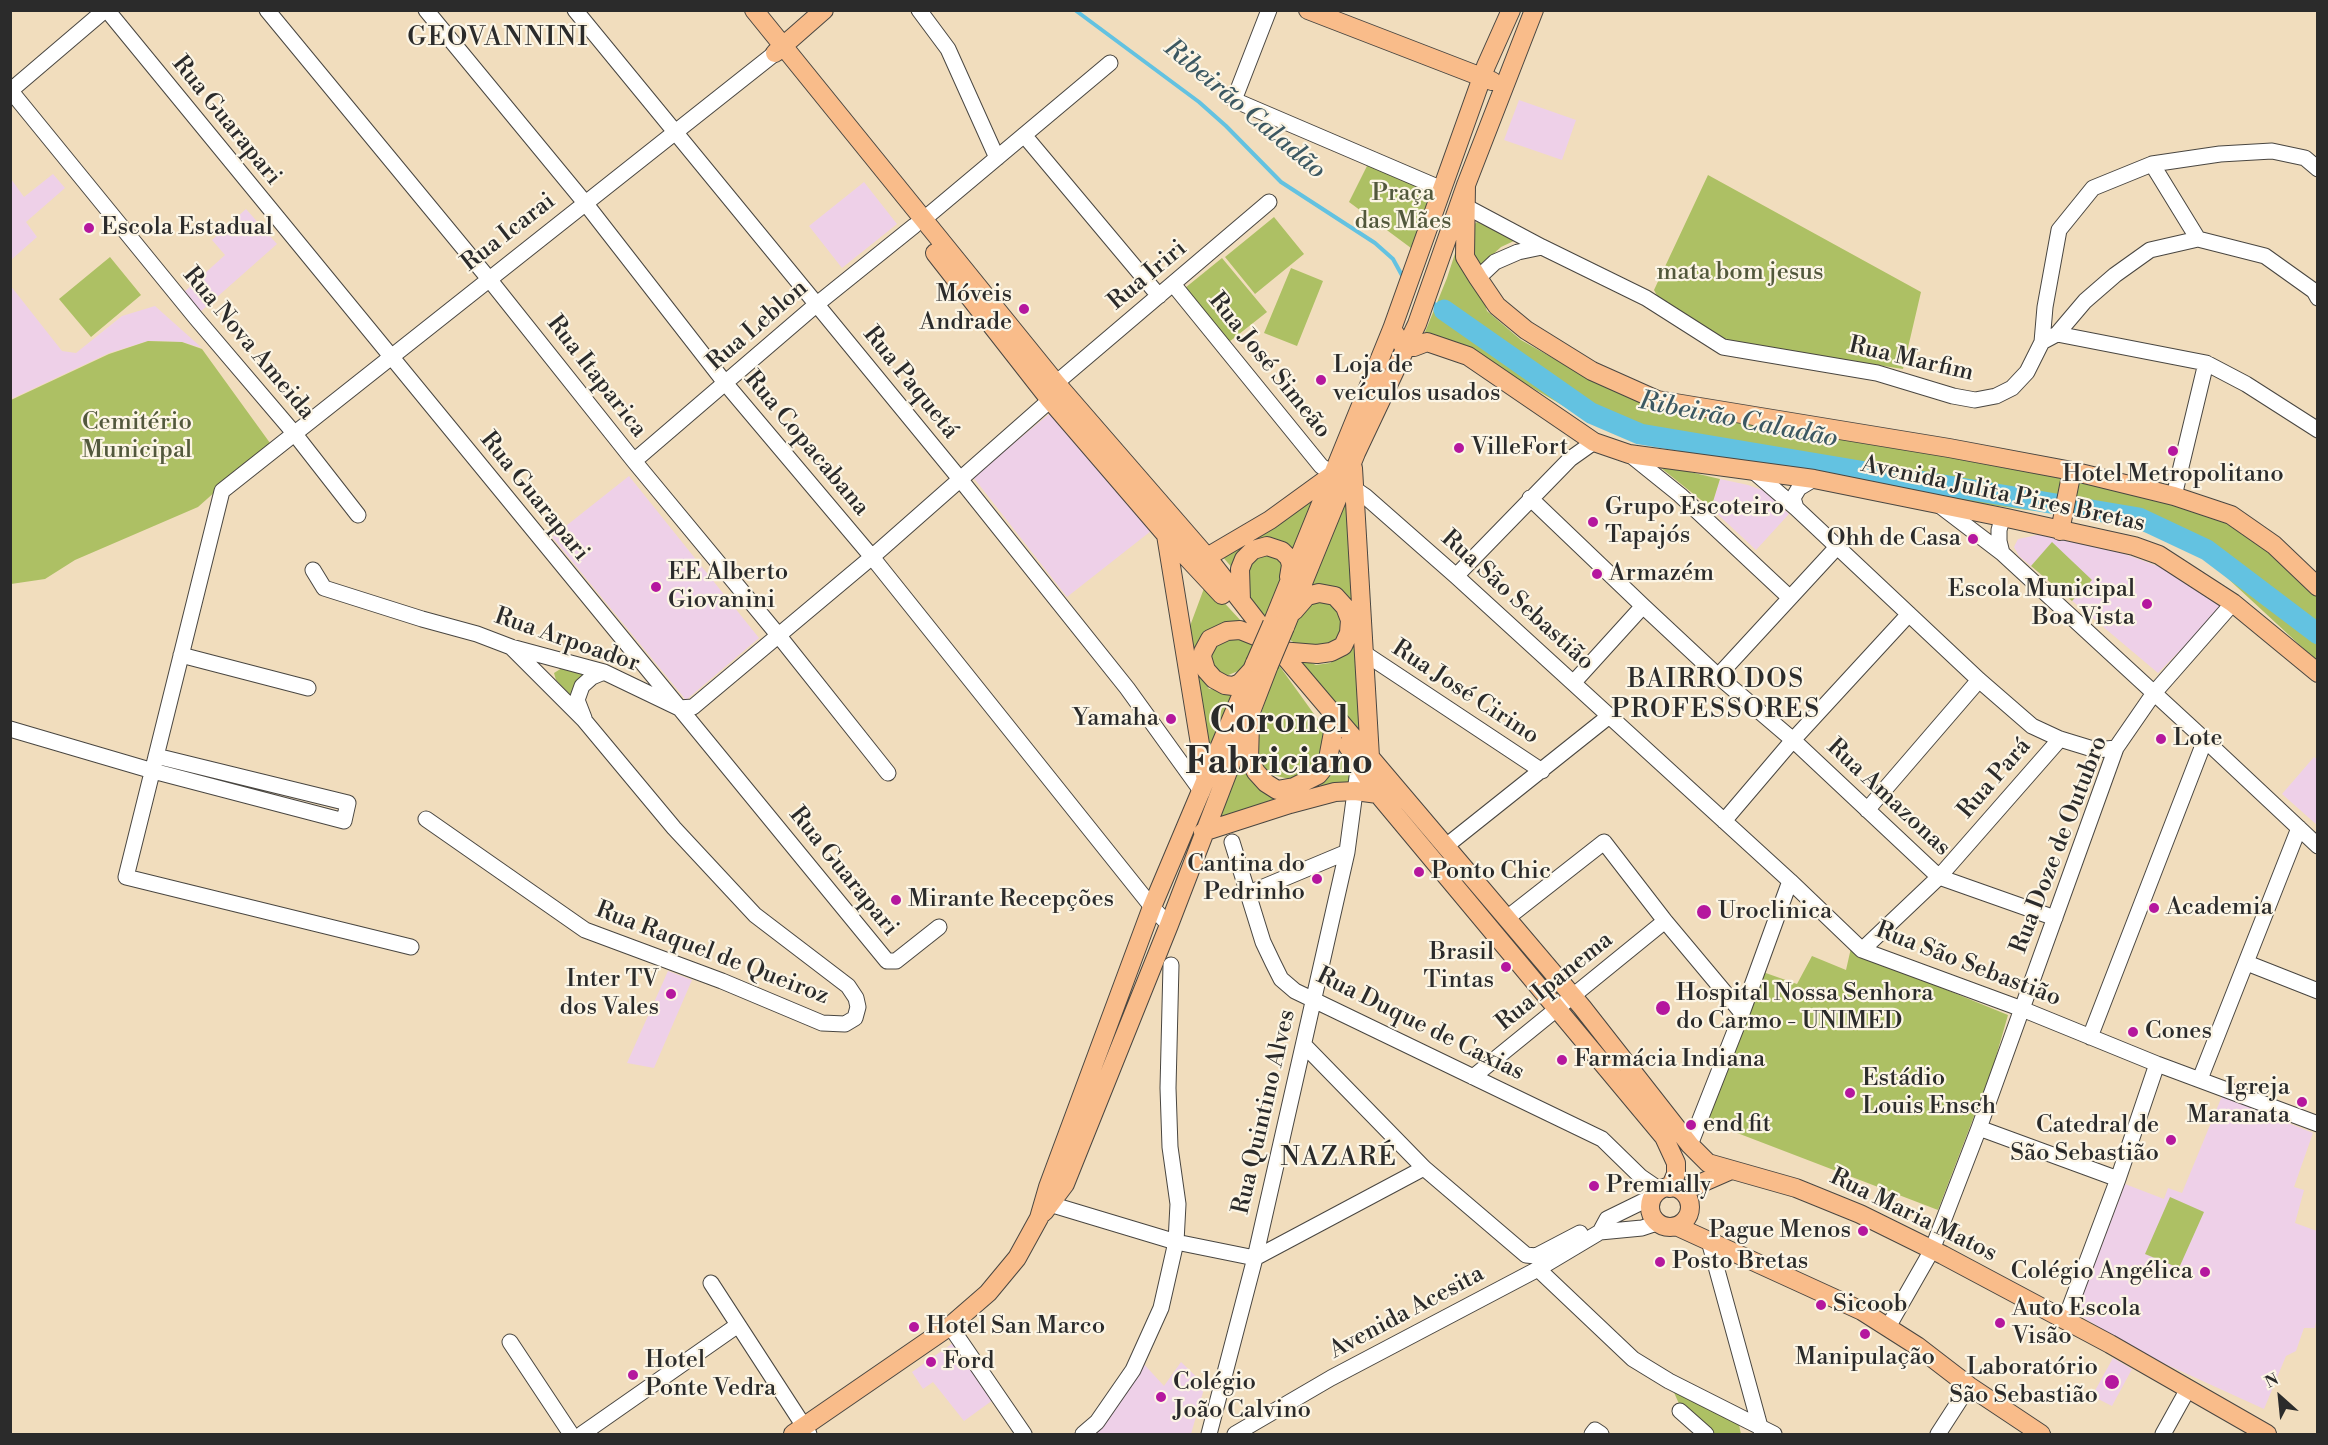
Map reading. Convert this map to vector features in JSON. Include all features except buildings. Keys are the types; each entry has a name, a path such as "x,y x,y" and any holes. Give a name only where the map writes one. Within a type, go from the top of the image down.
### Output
{"main road":[{"path":"740,10 778,50 1056,391 1166,535 1277,626 1334,727 1364,759 1378,794 1664,1137 1676,1163 1676,1174 1667,1191 1650,1211 1657,1223 1664,1227 1676,1226 1687,1220 1691,1208 1690,1202 1667,1191"},
{"path":"754,10 778,50"},
{"name":"Rua Icarai","path":"778,50 824,10"},
{"path":"1308,10 1505,86"},
{"path":"1287,583 1344,481 1442,189 1483,77 1512,10"},
{"path":"1044,1208 1065,1184 1169,925 1250,711 1277,626 1397,368 1411,346 1417,324 1460,212 1466,185 1534,10"},
{"name":"Avenida Julita Pires Bretas","path":"1460,212 1465,257 1497,306 1527,330 1592,371 1657,400 1949,448 2072,471 2174,496 2231,515 2274,545 2318,587"},
{"path":"1396,321 1402,344 1411,346"},
{"name":"Avenida Julita Pires Bretas","path":"1411,346 1427,342 1468,356 1594,442 1629,454 1814,479 2007,518 2062,523 2159,555 2233,603 2318,673"},
{"path":"1056,391 1206,557 1241,601 1264,662 1364,759"},
{"path":"2062,523 2072,471"},
{"path":"1206,557 1344,481"},
{"path":"1344,481 1364,653 1364,759"},
{"path":"1166,535 1204,787"},
{"path":"1241,601 1241,564 1253,550 1261,547 1282,551 1289,558 1291,565 1277,626"},
{"path":"1319,593 1335,596 1345,607 1350,620 1349,633 1343,646 1331,652 1264,662 1246,679 1233,686 1225,685 1214,679 1206,670 1202,657 1210,639 1227,631 1277,626 1307,596 1319,593"},
{"path":"802,1432 950,1326 988,1293 1017,1258 1044,1208 1152,908 1204,787 1264,662"},
{"path":"1250,711 1249,759 1256,772 1266,783 1277,789 1294,787 1318,775 1327,764 1334,727"},
{"name":"Rua Maria Matos","path":"1364,759 1446,846 1572,996 1690,1145 1708,1163 1796,1188 1860,1214 2065,1320 2267,1434"},
{"path":"1203,832 1335,792 1355,790 1378,794"},
{"path":"1667,1191 1690,1145"},
{"path":"1667,1191 1731,1170"},
{"path":"1676,1226 1862,1311 1917,1346 1970,1386 2041,1434"}],"street":[{"path":"11,91 106,10"},
{"name":"Rua Guarapari","path":"106,10 887,961 896,961 939,927"},
{"name":"Rua Itaparica","path":"267,10 489,279 888,772"},
{"name":"Rua Copacabana","path":"426,10 586,204 726,384 872,557 1152,908 1169,925"},
{"name":"Rua Paquetá","path":"575,10 960,479 1204,787"},
{"path":"919,10 948,49 997,158"},
{"path":"1269,10 1234,100 1442,189"},
{"name":"Rua Icarai","path":"181,655 222,491 778,50"},
{"name":"Rua Leblon","path":"634,461 816,304 919,223 1110,63"},
{"name":"Rua Nova Ameida","path":"11,91 196,318 294,433 358,515"},
{"path":"1024,135 1159,296"},
{"name":"Rua Marfim","path":"1460,212 1542,247 1646,298 1705,337 1724,346 1877,373 1953,396 1975,400 1996,396 2012,388 2027,372 2042,342 2045,307 2060,230 2093,188 2152,165 2220,154 2272,151 2305,158 2318,169"},
{"path":"2152,165 2198,239"},
{"name":"Rua Iriri","path":"1056,391 1159,296 1269,202"},
{"path":"2042,342 2057,334 2085,301 2115,275 2150,250 2198,239 2265,256 2314,291 2318,298"},
{"path":"1478,278 1495,262 1518,252 1542,247"},
{"name":"Rua José Simeão","path":"1173,284 1322,466 1344,481"},
{"path":"2057,334 2206,363 2246,384 2318,430"},
{"path":"2174,496 2206,363"},
{"path":"679,708 693,707 779,636 872,557 1056,391"},
{"path":"1456,576 1570,459 1594,442"},
{"path":"1629,454 1680,495 1790,597"},
{"path":"1752,470 1796,508 1979,680 2032,726 2096,750 2116,748"},
{"path":"1796,508 1793,498 1799,488 1814,479"},
{"name":"Rua São Sebastião","path":"1344,481 1456,576 1574,682 1608,717 1790,881 1862,950 2022,1009 2157,1064 2318,1124"},
{"name":"Rua Amazonas","path":"1530,498 1718,676 1793,740 1939,877 2055,918"},
{"path":"1938,504 2002,554 2318,846"},
{"path":"2002,554 1999,530 2001,523 2007,518"},
{"path":"1718,676 1838,547"},
{"name":"Rua Arpoador","path":"313,570 324,588 477,634 510,647 604,672 679,708"},
{"name":"Rua Doze de Outubro","path":"1888,1327 1932,1250 1979,1128 2116,748 2154,693 2233,603"},
{"path":"1574,682 1643,606"},
{"path":"1724,821 1793,740 1909,614"},
{"name":"Rua Raquel de Queiroz","path":"426,819 585,930 722,981 822,1023 844,1024 855,1018 858,1007 856,998 848,986 755,915 674,828 584,720 510,647"},
{"name":"Rua José Cirino","path":"1364,653 1542,771"},
{"path":"308,688 181,655 126,877 411,947"},
{"path":"584,720 577,700 582,686 592,677 604,672"},
{"path":"1868,810 1979,680"},
{"path":"1446,846 1608,717"},
{"path":"10,729 154,764 348,803 344,821 154,764"},
{"name":"Rua Pará","path":"1862,950 1939,877 2060,738"},
{"path":"2090,1036 2205,740"},
{"name":"Rua Quintino Alves","path":"1209,1434 1255,1258 1304,1045 1347,852 1355,790 1364,759"},
{"path":"2200,1079 2299,828"},
{"name":"Rua Duque de Caxias","path":"1232,842 1263,942 1281,979 1295,992 1602,1139 1641,1177 1667,1191"},
{"path":"1507,918 1604,842 1665,921 1742,1013"},
{"path":"1249,893 1347,852"},
{"path":"1690,1145 1742,1013 1790,881"},
{"name":"Rua Ipanema","path":"1473,1077 1665,921"},
{"path":"2247,963 2318,991"},
{"path":"1083,1434 1096,1422 1133,1370 1161,1308 1176,1242 1178,1204 1170,1147 1168,1088 1171,965"},
{"path":"1304,1045 1424,1168 1526,1255 1536,1257 1604,1225"},
{"path":"2065,1320 2118,1179 2157,1064"},
{"path":"1979,1128 2118,1179"},
{"path":"1044,1208 1176,1242 1255,1258 1424,1168"},
{"name":"Avenida Acesita","path":"1235,1434 1331,1378 1538,1269 1604,1225 1667,1191"},
{"name":"Avenida Acesita","path":"1604,1225 1642,1228 1657,1223"},
{"path":"1709,1240 1766,1433"},
{"path":"1538,1269 1633,1359 1766,1433"},
{"path":"711,1283 802,1432"},
{"path":"582,1434 738,1325"},
{"path":"950,1326 1024,1434"},
{"path":"510,1342 571,1434"},
{"path":"1938,1434 1970,1386"},
{"path":"2163,1434 2188,1389"},
{"path":"1680,1411 1706,1434"}],"shaded area":[{"path":"1519,100 1576,120 1562,160 1504,140"},
{"path":"53,174 65,188 26,222 37,237 11,260 11,179 24,197"},
{"path":"864,182 897,224 842,268 809,226"},
{"path":"246,209 277,244 199,313 182,294 225,255 212,240"},
{"path":"10,285 62,351 76,353 122,316 155,306 202,348 182,342 148,341 109,353 11,399"},
{"path":"1054,410 1151,531 1067,597 973,477"},
{"name":"EE Alberto Giovanini","path":"629,476 759,638 686,700 552,537"},
{"path":"1720,479 1765,491 1789,514 1756,550 1711,508"},
{"name":"Escola Municipal Boa Vista","path":"2042,534 2114,550 2160,567 2193,584 2222,608 2158,673 2019,556 2014,547 2018,539"},
{"path":"2314,757 2318,760 2317,825 2282,794"},
{"name":"Inter TV dos Vales","path":"668,971 692,980 654,1068 627,1063"},
{"name":"Colégio Angélica","path":"2222,1096 2313,1133 2294,1187 2304,1190 2295,1223 2317,1231 2315,1328 2304,1328 2296,1351 2286,1356 2264,1409 2139,1352 2076,1313 2125,1184 2164,1199 2168,1188 2182,1193"},
{"path":"953,1343 993,1400 964,1421 933,1382 923,1389 912,1372"},
{"name":"Laboratório São Sebastião","path":"2113,1358 2132,1369 2112,1406 2092,1396"},
{"name":"Colégio João Calvino","path":"1142,1362 1164,1386 1181,1362 1205,1385 1191,1434 1091,1434"}],"green space":[{"name":"Praça das Mães","path":"1368,164 1424,187 1430,193 1432,199 1415,251 1349,202"},
{"name":"mata bom jesus","path":"1708,175 1921,292 1903,369 1716,340 1662,305 1654,290"},
{"path":"1274,217 1304,254 1255,294 1225,257"},
{"path":"1477,222 1516,240 1501,247 1476,270 1470,228"},
{"path":"1463,229 1487,311 1521,340 1588,378 2072,471 2215,515 2273,553 2317,594 2317,661 2197,550 2169,538 2077,514 2027,510 1948,499 1635,438 1586,419 1481,358 1421,342 1447,278"},
{"path":"110,257 141,295 91,337 59,299"},
{"path":"1222,258 1267,312 1229,342 1185,288"},
{"path":"1291,268 1323,281 1297,346 1264,333"},
{"name":"Cemitério Municipal","path":"148,341 182,342 202,349 270,443 198,507 75,560 45,579 11,584 11,400 109,354"},
{"path":"1656,464 1720,479 1711,508"},
{"path":"1351,489 1367,747 1297,657 1316,665 1330,663 1349,650 1351,604 1303,593"},
{"path":"1320,494 1296,557 1281,543 1234,570 1221,555"},
{"path":"2052,542 2092,580 2072,601 2031,566"},
{"path":"1258,553 1276,557 1284,567 1269,622 1249,596 1245,563"},
{"path":"1206,583 1242,622 1211,628 1204,633 1195,647 1198,673 1209,689 1233,691 1211,766 1187,634"},
{"path":"1324,599 1337,606 1346,629 1334,646 1306,650 1287,638 1295,617 1307,605"},
{"path":"1241,634 1261,645 1243,669 1226,676 1215,675 1206,646"},
{"path":"1278,664 1324,728 1325,751 1318,765 1301,776 1289,779 1273,775 1257,761 1254,734"},
{"path":"562,668 584,675 574,699 556,680 554,673"},
{"path":"1242,748 1249,770 1300,791 1320,786 1335,766 1338,754 1355,772 1352,787 1211,823"},
{"name":"Estádio Louis Ensch","path":"1851,948 1859,954 2008,1015 1993,1067 1938,1210 1732,1131 1708,1118 1760,971 1797,984 1812,956 1846,970"},
{"path":"2170,1197 2204,1212 2179,1268 2145,1254"},
{"path":"1668,1379 1737,1416 1741,1434 1711,1434 1680,1406"}],"waterway":[{"name":"Ribeirão Caladão","path":"1075,10 1199,102 1281,182 1375,243 1393,259 1404,279"},
{"name":"Ribeirão Caladão","path":"1430,301 1444,310"},
{"name":"Ribeirão Caladão","path":"1444,310 1591,413 1640,434 2139,518 2207,550 2318,634"}],"place":[{"name":"Escola Estadual","path":"89,228"},
{"name":"Móveis Andrade","path":"1024,309"},
{"name":"Loja de veículos usados","path":"1321,380"},
{"name":"VilleFort","path":"1459,448"},
{"name":"Hotel Metropolitano","path":"2173,451"},
{"name":"Grupo Escoteiro Tapajós","path":"1593,522"},
{"name":"Ohh de Casa","path":"1973,539"},
{"name":"Armazém","path":"1597,574"},
{"name":"EE Alberto Giovanini","path":"656,587"},
{"name":"Escola Municipal Boa Vista","path":"2147,604"},
{"name":"Yamaha","path":"1171,719"},
{"name":"Lote","path":"2161,739"},
{"name":"Ponto Chic","path":"1419,872"},
{"name":"Cantina do Pedrinho","path":"1317,879"},
{"name":"Mirante Recepções","path":"896,900"},
{"name":"Academia","path":"2154,908"},
{"name":"Uroclinica","path":"1704,912"},
{"name":"Brasil Tintas","path":"1506,967"},
{"name":"Inter TV dos Vales","path":"671,994"},
{"name":"Hospital Nossa Senhora do Carmo - UNIMED","path":"1663,1008"},
{"name":"Cones","path":"2133,1032"},
{"name":"Farmácia Indiana","path":"1562,1060"},
{"name":"Estádio Louis Ensch","path":"1850,1093"},
{"name":"Igreja Maranata","path":"2302,1102"},
{"name":"end fit","path":"1691,1125"},
{"name":"Catedral de São Sebastião","path":"2171,1140"},
{"name":"Premially","path":"1594,1186"},
{"name":"Pague Menos","path":"1863,1231"},
{"name":"Posto Bretas","path":"1660,1262"},
{"name":"Colégio Angélica","path":"2205,1272"},
{"name":"Sicoob","path":"1821,1305"},
{"name":"Auto Escola Visão","path":"2000,1323"},
{"name":"Hotel San Marco","path":"914,1327"},
{"name":"Manipulação","path":"1865,1334"},
{"name":"Ford","path":"931,1362"},
{"name":"Hotel Ponte Vedra","path":"633,1375"},
{"name":"Laboratório São Sebastião","path":"2112,1382"},
{"name":"Colégio João Calvino","path":"1161,1397"}],"district":[{"name":"GEOVANNINI","path":"498,39"},
{"name":"BAIRRO DOS PROFESSORES","path":"1716,696"},
{"name":"Coronel Fabriciano","path":"1279,744"},
{"name":"NAZARÉ","path":"1339,1159"}]}
